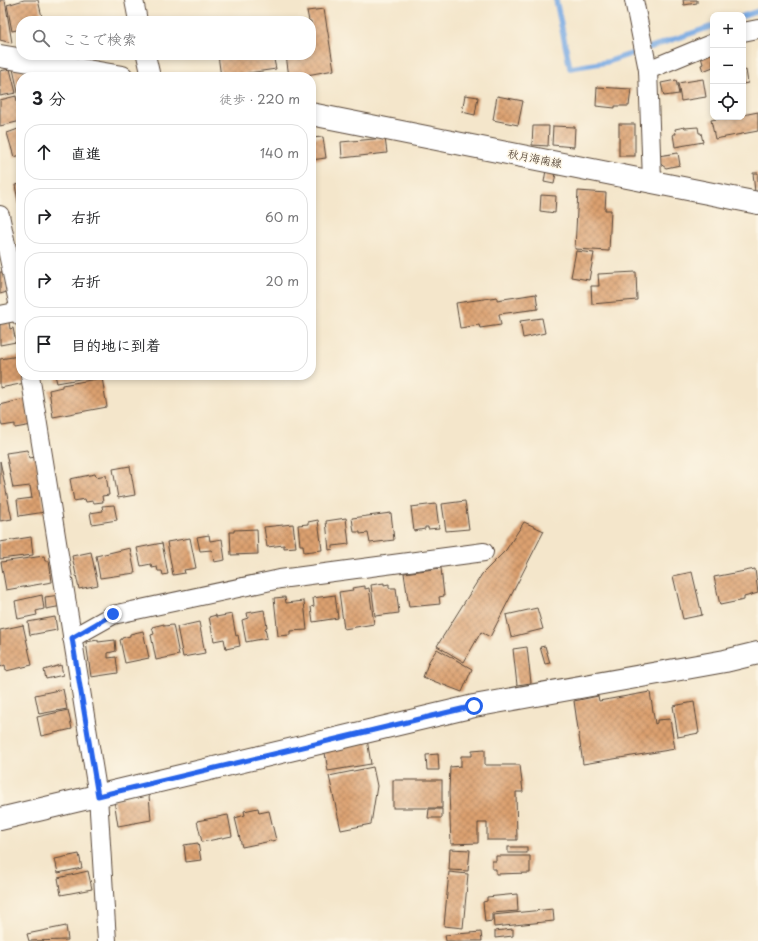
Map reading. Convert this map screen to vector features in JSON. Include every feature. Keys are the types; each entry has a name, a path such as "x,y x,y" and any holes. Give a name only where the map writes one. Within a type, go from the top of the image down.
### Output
{"street":[{"path":"134,0 137,16"},
{"path":"634,0 648,70 652,181"},
{"path":"746,31 758,29"},
{"path":"648,70 710,44"},
{"path":"0,56 16,59"},
{"path":"23,60 93,72"},
{"path":"147,60 150,72"},
{"name":"秋月海南線","path":"316,115 758,203"},
{"path":"0,215 16,294"},
{"path":"0,315 16,314"},
{"path":"31,380 98,796 107,941"},
{"path":"72,638 113,614 280,579 484,552"},
{"path":"0,819 474,706 758,653"}],"building":[{"path":"0,0 5,0 12,43 0,40"},
{"path":"24,0 38,0 42,16 16,16 16,30 12,31 7,5"},
{"path":"683,0 697,0 697,3 684,5"},
{"path":"324,9 334,70 316,73 316,72 288,72 287,60 316,60 316,16 308,16 307,11"},
{"path":"710,52 710,68 703,71 701,57"},
{"path":"219,60 274,60 276,69 255,72 220,72"},
{"path":"10,69 16,93 0,96 0,71"},
{"path":"13,69 42,72 16,72 16,83"},
{"path":"746,70 748,83 746,83"},
{"path":"703,79 706,97 681,101 678,83"},
{"path":"676,80 679,94 664,96 661,83"},
{"path":"597,87 631,89 629,106 615,106 615,108 596,106"},
{"path":"465,95 478,97 475,115 462,112"},
{"path":"16,96 16,122 0,126 0,100"},
{"path":"497,96 523,101 518,125 493,120"},
{"path":"758,112 758,131 715,139 711,120 746,120 746,114"},
{"path":"619,124 635,124 635,156 619,156"},
{"path":"533,126 549,126 548,146 532,145"},
{"path":"553,126 575,127 574,147 552,145"},
{"path":"698,127 703,142 675,147 673,134 676,134 675,129"},
{"path":"16,130 16,156 14,157 7,133"},
{"path":"323,137 326,158 316,159 316,138"},
{"path":"385,138 387,153 342,158 341,142"},
{"path":"678,153 680,165 666,168 659,163 658,156"},
{"path":"546,170 556,173 554,184 544,182"},
{"path":"753,173 758,173 758,191 755,192"},
{"path":"578,191 606,193 605,210 611,210 609,251 575,249"},
{"path":"541,195 556,196 555,213 540,211"},
{"path":"576,251 594,253 589,280 571,277"},
{"path":"0,272 3,272 7,292 0,294"},
{"path":"636,272 637,300 592,304 591,286 599,286 598,274"},
{"path":"536,294 538,309 499,314 501,325 480,328 479,325 460,328 456,303 497,297 497,300"},
{"path":"542,318 545,333 523,338 520,321"},
{"path":"9,322 10,329 13,328 16,342 0,345 0,324"},
{"path":"16,356 16,380 24,380 25,383 0,388 0,359"},
{"path":"56,380 74,380 57,383"},
{"path":"91,380 102,380 107,407 53,417 49,390 62,387 62,385"},
{"path":"25,399 32,425 15,428 15,424 2,426 0,418 0,405"},
{"path":"27,450 29,458 36,457 45,512 19,516 17,500 32,498 30,486 13,488 6,453"},
{"path":"0,461 12,519 0,521"},
{"path":"130,466 135,495 118,498 113,469"},
{"path":"95,474 96,477 106,475 109,495 102,496 103,502 86,502 85,499 74,501 70,479"},
{"path":"465,501 469,529 446,531 442,504"},
{"path":"436,504 439,528 428,529 428,527 425,527 425,529 414,531 411,507"},
{"path":"114,505 117,520 92,524 90,513 103,511 102,506"},
{"path":"391,513 394,540 370,543 368,533 360,534 360,532 354,532 352,518"},
{"path":"346,518 349,544 333,546 333,549 329,550 326,521"},
{"path":"318,520 322,550 304,552 303,545 300,545 298,525 308,524 308,522"},
{"path":"524,522 544,531 490,637 481,632 464,662 437,646 482,574 506,550"},
{"path":"293,524 296,547 284,548 284,545 267,547 264,527"},
{"path":"257,529 258,554 231,555 230,532 234,532 234,530"},
{"path":"209,535 210,541 222,539 225,560 214,562 212,550 200,551 197,537"},
{"path":"31,537 33,555 0,559 0,542"},
{"path":"190,538 196,568 184,570 185,573 173,575 167,542"},
{"path":"162,543 168,574 163,575 162,571 158,571 157,567 152,568 151,564 141,566 137,548"},
{"path":"130,548 135,573 100,578 96,556"},
{"path":"91,552 98,585 79,589 72,556"},
{"path":"44,556 45,561 49,561 52,582 6,590 1,562"},
{"path":"441,568 444,596 439,597 440,604 409,607 404,573"},
{"path":"755,569 758,593 744,597 744,600 720,605 714,577"},
{"path":"692,572 702,615 683,619 673,576"},
{"path":"384,583 384,585 389,584 389,588 396,588 399,613 375,616 371,585"},
{"path":"365,586 365,589 369,588 374,624 344,629 339,592"},
{"path":"42,595 44,609 36,611 37,615 18,619 15,601"},
{"path":"60,595 62,606 46,609 45,597"},
{"path":"335,595 338,618 313,622 311,607 314,606 313,598"},
{"path":"285,597 286,603 304,601 307,630 290,631 290,635 278,636 274,598"},
{"path":"537,608 543,629 511,637 506,615"},
{"path":"264,610 267,638 246,642 242,620 248,618 247,613"},
{"path":"232,614 236,636 238,635 240,646 226,649 224,639 214,641 209,617"},
{"path":"55,617 57,630 30,635 28,622"},
{"path":"199,622 205,653 183,657 177,627"},
{"path":"164,624 164,626 173,625 179,655 156,660 151,635 154,634 152,627"},
{"path":"23,625 32,665 6,671 5,665 0,667 0,630"},
{"path":"143,631 149,658 125,663 120,640 130,636 130,634"},
{"path":"98,640 98,642 115,640 116,651 108,653 108,658 116,657 118,673 91,677 86,642"},
{"path":"545,646 550,663 545,664 540,647"},
{"path":"527,647 531,683 517,685 513,649"},
{"path":"437,649 472,669 462,692 423,677 429,661"},
{"path":"61,665 63,675 46,679 44,670"},
{"path":"63,689 67,709 39,714 35,695"},
{"path":"650,692 655,724 657,723 657,720 670,719 675,749 583,764 574,701 598,696 599,701"},
{"path":"694,702 699,733 678,737 673,706"},
{"path":"68,710 72,729 41,736 37,717"},
{"path":"367,739 371,764 328,771 324,747"},
{"path":"485,749 485,765 520,765 523,792 516,792 517,840 487,840 487,823 478,823 478,843 451,844 449,792 450,767 461,766 461,756 472,756 472,750"},
{"path":"438,754 439,770 427,770 426,755"},
{"path":"373,767 377,786 371,824 341,830 329,776"},
{"path":"393,780 442,780 442,808 393,808"},
{"path":"149,795 151,820 118,826 114,800"},
{"path":"258,808 259,813 269,811 276,840 242,847 235,818 245,815 244,811"},
{"path":"429,809 442,809 442,818 428,818"},
{"path":"228,815 232,836 202,842 197,821"},
{"path":"198,843 201,860 186,862 184,845"},
{"path":"508,847 527,847 527,853 508,853"},
{"path":"450,849 470,850 468,871 449,870"},
{"path":"79,854 82,868 58,873 55,859"},
{"path":"496,856 530,856 530,873 496,874 496,869 492,869 492,861 496,861"},
{"path":"88,871 92,889 61,895 58,878"},
{"path":"449,872 468,874 463,928 444,926"},
{"path":"517,894 518,911 492,913 492,921 485,922 483,902 487,901 487,897"},
{"path":"553,909 554,921 494,927 493,915"},
{"path":"66,926 68,940 29,941 27,934"},
{"path":"513,929 513,936 495,938 495,931"},
{"path":"481,932 482,941 446,941 445,935"}],"waterway":[{"path":"556,0 570,68 607,62 710,27"},
{"path":"746,15 758,11"}],"route":[{"path":"113,614 72,638 98,796 474,706"}]}
